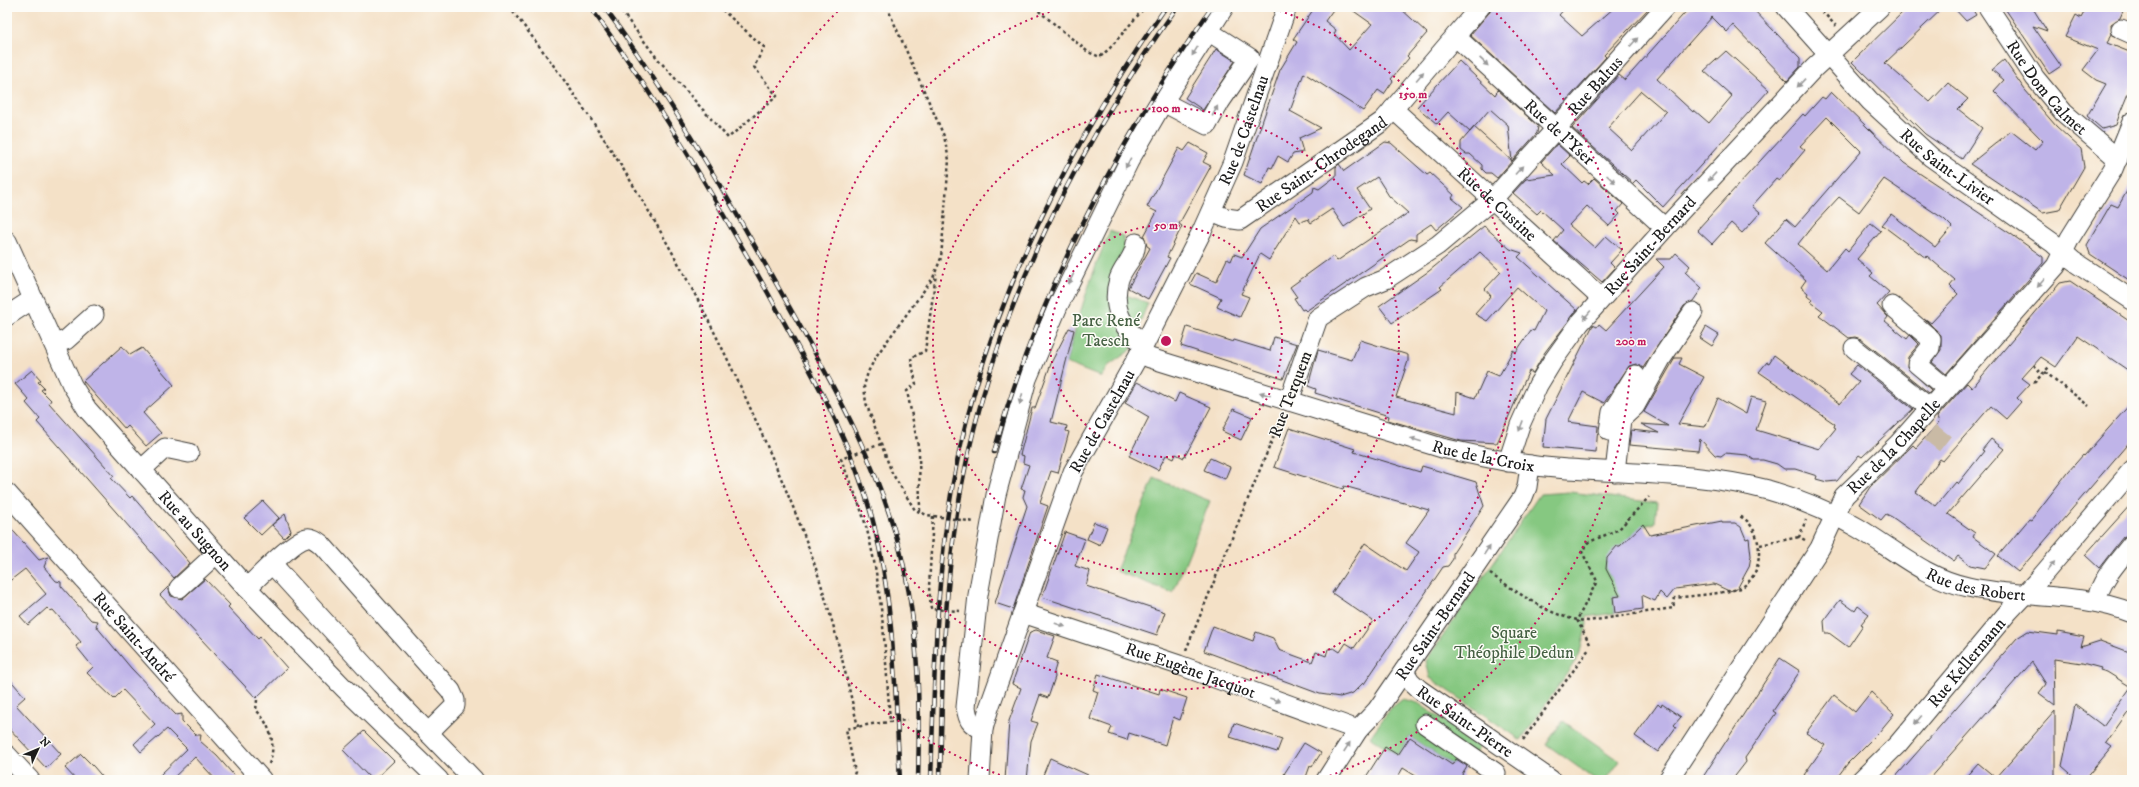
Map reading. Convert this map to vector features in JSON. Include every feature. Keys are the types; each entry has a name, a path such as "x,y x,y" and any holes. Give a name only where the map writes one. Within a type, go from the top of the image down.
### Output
{"street":[{"path":"983,729 973,726 968,721 966,706 978,595 996,495 1027,379 1058,306 1129,161 1163,102 1224,7"},
{"name":"Rue de Castelnau","path":"980,780 983,729 1073,472 1142,348 1211,212 1233,162 1287,7"},
{"name":"Rue Saint-Chrodegand","path":"1211,212 1226,218 1240,220 1383,121 1480,7"},
{"name":"Rue Baltus","path":"1493,199 1665,7"},
{"name":"Rue Saint-Livier","path":"1786,7 1870,101 1931,157 2053,243 2073,261 2132,300"},
{"name":"Rue Saint-Bernard","path":"1508,462 1520,426 1538,385 1565,342 1601,298 1814,68 1880,7"},
{"name":"Rue Dom Calmet","path":"1988,7 2031,72 2064,113 2118,159"},
{"path":"1163,102 1208,125 1220,102 1250,58 1208,31"},
{"name":"Rue de l'Yser","path":"1456,36 1555,129 1665,228"},
{"name":"Rue de Custine","path":"1393,109 1601,298"},
{"name":"Rue de la Chapelle","path":"1668,780 1820,548 1844,496 1924,427 1930,408 2056,266 2118,159 2132,122"},
{"name":"Rue Terquem","path":"1289,401 1318,318 1366,287 1386,279 1438,244 1493,199"},
{"name":"Rue au Sugnon","path":"7,241 78,397 216,554 344,688 438,780"},
{"name":"Rue de la Croix","path":"1136,243 1136,252 1128,262 1119,280 1116,310 1127,330 1150,358 1442,448 1508,462 1530,465 1723,481 1782,495 1812,504 1835,516"},
{"path":"7,316 33,299"},
{"path":"1892,306 1931,339 1930,348 1917,364 1947,389"},
{"path":"1609,472 1621,419 1635,406 1660,359 1693,312"},
{"path":"54,344 66,340 94,315"},
{"path":"1854,348 1930,408"},
{"path":"1609,472 1612,412 1635,375"},
{"path":"141,470 165,448 189,453"},
{"name":"Rue Saint-Bernard","path":"1326,780 1358,730 1377,710 1404,672 1523,497 1527,487 1530,465"},
{"name":"Rue Kellermann","path":"1861,780 1898,744 2024,594 2040,578 2132,470"},
{"name":"Rue Saint-André","path":"7,493 258,775"},
{"name":"Rue des Robert","path":"1835,516 1858,528 1913,566 1942,580 1969,588 2096,602 2132,613"},
{"path":"248,588 272,564 302,540 307,538 317,540 451,692 455,700 454,706 428,733"},
{"path":"2096,602 2099,588 2105,578 2132,544"},
{"path":"179,588 216,554"},
{"path":"272,564 341,642 474,780"},
{"name":"Rue Eugène Jacquot","path":"1023,613 1179,665 1358,730"},
{"name":"Rue Saint-Pierre","path":"1404,672 1410,681 1420,690 1551,780"},
{"path":"1425,724 1494,776 1509,752"},
{"path":"7,755 30,780"}],"path":[{"path":"510,7 586,112 643,201 678,262 723,350 768,447 808,547 826,600 858,727"},
{"path":"618,7 658,58 728,138 777,96 754,67 764,47 720,7"},
{"path":"887,7 944,136 949,160 941,258 937,269 925,290 890,334 868,372 864,386 866,403 892,473 915,510 933,516 991,524"},
{"path":"1034,7 1095,56 1103,55 1144,7"},
{"path":"1818,7 1847,38"},
{"path":"920,511 919,451 907,391 916,384 911,358 925,351 937,269"},
{"path":"2034,365 2089,406"},
{"path":"2034,383 2049,367"},
{"name":"Rue Terquem","path":"1179,665 1289,401"},
{"path":"881,444 841,459 863,517 876,576 884,633 890,722"},
{"path":"1577,620 1597,581 1582,552 1587,543 1619,529 1649,497"},
{"path":"1476,566 1553,613 1577,620 1589,621 1673,608 1675,598 1742,588 1751,581 1758,564 1760,545 1748,522 1738,515"},
{"path":"933,516 929,587 931,609 962,611"},
{"path":"1799,536 1806,521"},
{"path":"1760,545 1799,536 1809,542"},
{"path":"1577,620 1590,644"},
{"path":"1509,752 1521,743 1589,649"},
{"path":"257,700 256,710 268,725 273,751 267,767 258,775"},
{"path":"852,780 856,772 846,729 907,720"}],"green space":[{"name":"Parc René Taesch","path":"1110,231 1123,236 1126,295 1148,303 1137,330 1132,349 1108,366 1101,377 1066,363 1085,296"},
{"path":"1154,478 1210,501 1173,593 1116,571"},
{"name":"Square Théophile Dedun","path":"1570,492 1657,503 1655,523 1644,526 1629,537 1629,540 1615,552 1612,552 1614,554 1609,562 1606,562 1609,564 1610,573 1608,575 1611,575 1626,595 1613,597 1615,613 1586,617 1587,624 1579,656 1521,740 1430,678 1426,661 1540,494"},
{"path":"1403,699 1418,703 1480,746 1468,765 1457,758 1452,765 1410,737 1398,755 1370,737 1391,708"},
{"path":"1563,721 1620,761 1606,780 1596,780 1546,744"}],"building":[{"path":"1315,7 1335,7 1325,21 1336,30 1334,34 1349,50 1372,24 1348,7 1399,7 1427,33 1407,56 1409,58 1391,79 1393,81 1384,94 1378,90 1363,111 1304,73 1290,111 1321,128 1299,138 1303,152 1293,154 1288,162 1278,156 1272,168 1269,167 1262,184 1244,175 1280,70 1297,42 1293,39"},
{"path":"1492,7 1566,7 1559,15 1582,36 1615,7 1650,7 1604,55 1606,57 1555,113 1470,35"},
{"path":"1690,7 1751,7 1800,58 1800,67 1787,81 1733,25 1727,32 1712,17 1657,79 1693,112 1694,110 1709,123 1732,96 1704,71 1726,51 1769,90 1663,207 1636,180 1633,183 1572,128 1619,75 1625,80","holes":["1641,91 1666,112 1632,150 1608,128"]},
{"path":"1908,7 1944,7 1885,63 1930,102 1948,83 1968,99 1958,109 1982,128 1962,159 1925,134 1852,62"},
{"path":"1953,7 1971,7 1976,15 1966,21"},
{"path":"2004,7 2032,7 2047,31 2033,26 2061,66 2049,74"},
{"path":"2087,7 2115,7 2123,11 2120,18 2111,24 2112,34 2107,43 2132,53 2132,84 2116,125 2102,129 2087,116 2106,84 2096,80 2083,70 2098,50 2065,37 2076,15 2081,18"},
{"path":"1216,49 1235,61 1203,110 1185,98"},
{"path":"2004,60 2025,90 2056,126 2081,149 2084,167 2059,210 2043,213 1970,164 2011,131 2035,150 2043,141 1994,91 2004,80 1992,70"},
{"path":"1459,61 1495,95 1498,90 1538,126 1537,133 1497,178 1491,173 1486,173 1482,169 1482,165 1470,154 1466,154 1461,150 1461,142 1470,132 1448,112 1437,124 1417,107","holes":["1490,109 1508,125 1512,161 1474,127"]},
{"path":"1831,92 1904,163 2043,257 2043,263 1946,374 1932,362 1941,350 1941,335 1924,318 1931,323 1958,294 1950,286 1955,280 1927,256 1926,258 1882,225 1891,214 1935,247 1952,227 1944,219 1884,179 1859,212 1839,197 1815,223 1798,244 1827,270 1845,248 1848,251 1871,223 1881,231 1857,259 1873,273 1870,276 1889,292 1877,305 1888,317 1885,321 1907,339 1910,335 1919,344 1908,357 1907,367 1931,390 1929,393 1861,339 1855,337 1849,338 1819,315 1823,311 1811,302 1813,300 1801,287 1806,280 1765,243 1786,219 1795,227 1861,151 1827,117 1800,146 1805,150 1779,181 1776,179 1752,206 1760,213 1742,233 1731,223 1712,244 1697,230 1803,114 1805,116 1822,97 1825,99"},
{"path":"1385,142 1391,143 1427,175 1430,173 1454,195 1452,198 1463,207 1436,230 1431,224 1416,234 1416,240 1410,239 1306,311 1304,309 1302,310 1294,298 1297,297 1290,287 1333,256 1337,261 1408,213 1389,196 1377,177 1357,190 1370,209 1344,227 1332,209 1311,223 1308,219 1300,222 1296,216 1269,260 1260,254 1241,294 1249,297 1240,317 1217,307 1221,298 1190,284 1196,273 1216,282 1227,259 1231,261 1234,254 1242,257 1260,229 1313,192 1314,187 1319,189 1336,176 1336,167 1339,164 1344,171"},
{"path":"1190,143 1208,153 1203,162 1211,166 1179,224 1182,226 1167,257 1170,258 1148,299 1128,288 1150,248 1147,246 1144,236 1157,212 1147,207 1179,148 1184,151"},
{"path":"1557,144 1570,156 1562,164 1582,183 1584,181 1588,184 1594,178 1623,204 1617,211 1620,214 1609,226 1587,206 1569,225 1595,248 1606,236 1622,250 1610,263 1615,268 1602,282 1554,241 1563,230 1541,210 1537,214 1513,193 1526,179 1555,175 1541,162"},
{"path":"2132,182 2132,282 2090,254 2087,245 2111,204 2118,207"},
{"path":"1484,226 1510,249 1522,253 1518,257 1577,310 1545,352 1533,373 1529,371 1497,443 1461,441 1388,420 1389,416 1315,393 1316,389 1308,386 1318,350 1352,360 1360,340 1408,355 1408,361 1396,397 1456,413 1457,392 1475,398 1487,371 1499,376 1513,350 1516,352 1531,330 1534,331 1544,311 1517,287 1487,321 1475,314 1491,296 1485,289 1501,272 1480,252 1440,287 1442,289 1392,323 1379,306 1429,271"},
{"path":"1676,253 1690,266 1685,272 1702,288 1693,301 1684,306 1643,368 1636,364 1629,366 1604,403 1583,392 1568,422 1598,426 1596,452 1543,447 1546,419 1593,325 1597,327 1599,324 1606,330 1664,267 1656,259 1671,259"},
{"path":"2070,281 2132,323 2132,373 2078,336 2056,367 2041,357 2022,378 2030,384 2017,398 2021,402 2006,419 1991,406 1943,461 1940,459 1916,492 1936,506 1956,482 1958,484 1984,451 1982,450 1991,439 2004,449 1948,514 1975,533 1973,537 1996,554 1985,568 1970,565 1958,556 1954,561 1892,517 1886,514 1881,520 1859,504 1870,487 1913,445 1916,448 1939,422 1937,417 1967,383 1972,388 2060,283"},
{"path":"1187,327 1233,342 1234,340 1270,351 1274,337 1297,344 1283,379 1181,346"},
{"path":"1706,327 1719,335 1712,346 1700,338"},
{"path":"1069,328 1074,330 1051,422 1067,426 1066,431 1069,432 1058,473 1051,471 1040,503 1048,506 1013,609 995,603 1027,506 1023,497 1025,490 1021,489 1029,465 1023,463 1024,456 1020,455 1032,408 1035,408 1052,361"},
{"path":"122,346 130,355 142,348 174,385 143,413 161,433 146,446 128,426 125,429 83,381"},
{"path":"1774,355 1840,404 1859,382 1849,374 1857,365 1913,409 1862,457 1859,455 1837,481 1827,482 1816,479 1817,476 1795,469 1784,469 1777,464 1763,460 1754,460 1747,455 1725,453 1721,456 1715,455 1700,439 1698,451 1629,445 1631,430 1659,433 1641,424 1668,426 1644,412 1675,358 1682,358 1679,364 1704,377 1678,424 1705,427 1718,398 1746,414 1751,397 1766,401 1756,430 1819,449 1836,428 1834,427 1835,424 1759,372 1767,362 1769,363"},
{"path":"32,370 41,380 38,382 44,388 41,390 51,400 49,403 114,476 111,478 130,498 132,496 190,563 174,578 37,422 40,419 26,403 29,400 15,384"},
{"path":"1137,382 1175,402 1179,393 1211,407 1184,458 1176,454 1174,459 1166,455 1158,470 1129,456 1149,417 1125,403"},
{"path":"2132,402 2132,439 2018,572 1998,556 2029,519 2031,520 2068,472"},
{"path":"1233,409 1252,417 1241,440 1222,431"},
{"path":"1289,428 1355,449 1354,452 1420,472 1422,466 1476,482 1484,506 1453,553 1453,559 1448,566 1443,567 1364,684 1363,683 1353,693 1340,697 1320,694 1204,651 1213,626 1253,641 1256,632 1273,638 1279,650 1312,662 1316,652 1326,656 1328,649 1334,648 1340,652 1346,643 1354,648 1373,621 1332,593 1365,543 1406,571 1419,552 1406,543 1429,510 1344,486 1343,489 1274,467"},
{"path":"1210,458 1230,467 1225,479 1204,470"},
{"path":"263,501 279,518 261,535 244,518"},
{"path":"2132,503 2132,533 2123,537 2099,568 2085,555"},
{"path":"285,514 291,531 284,538 272,525"},
{"path":"1722,521 1722,523 1735,523 1741,527 1746,539 1749,538 1751,556 1749,567 1737,589 1729,591 1714,584 1675,589 1667,599 1660,592 1655,601 1642,595 1643,609 1615,613 1613,597 1620,596 1606,569 1607,558 1617,546 1620,546 1643,524 1650,535"},
{"path":"1094,522 1107,527 1100,545 1087,539"},
{"path":"7,524 39,560 48,557 44,567 56,581 61,582 61,586 91,620 98,621 96,626 131,668 176,715 182,714 182,721 196,735 201,735 200,741 217,756 238,780 216,780 195,757 171,780 165,780 160,775 187,749 167,729 141,752 134,744 155,724 123,690 114,699 87,673 93,667 76,646 81,642 53,610 50,611 47,608 28,625 20,616 46,594 25,569 7,583"},
{"path":"1065,532 1085,539 1075,566 1090,571 1086,586 1165,612 1157,635 1042,597"},
{"path":"205,579 230,605 228,607 258,639 260,637 287,668 256,698 160,595 168,587 171,596 182,599"},
{"path":"1840,600 1855,611 1858,606 1869,614 1861,624 1863,625 1848,647 1829,633 1825,633 1824,621"},
{"path":"1036,630 1055,636 1047,658 1057,662 1054,672 1055,677 1048,698 1040,695 1031,721 1038,723 1031,741 1027,780 1005,780 1009,721 1021,688 1012,684 1030,632"},
{"path":"2028,631 2058,635 2058,632 2084,637 2081,647 2100,641 2132,653 2132,717 2127,713 2106,743 2112,747 2084,780 2078,780 2062,766 2075,705 2103,726 2131,687 2107,672 2100,670 2101,668 2082,663 2054,659 2055,705 2039,693 2046,684 2032,662 1928,780 1893,780 2017,638"},
{"path":"1780,658 1800,671 1773,711 1776,713 1745,758 1746,762 1732,780 1701,780"},
{"path":"1098,674 1159,694 1160,689 1187,698 1180,720 1173,717 1165,745 1129,733 1127,740 1109,734 1112,727 1090,719 1098,692 1093,690"},
{"path":"7,676 25,697 16,705 61,754 46,768 7,726"},
{"path":"1871,692 1894,714 1879,732 1848,763 1835,780 1811,780 1804,775 1825,745 1806,733 1834,695 1855,712"},
{"path":"1658,704 1661,707 1662,704 1681,717 1674,725 1676,727 1658,752 1635,736"},
{"path":"2055,711 2055,780 1963,780 1978,763 1996,778"},
{"path":"1234,723 1282,739 1277,752 1230,737"},
{"path":"364,731 394,761 374,780 372,780 343,750"},
{"path":"1410,737 1452,765 1456,759 1467,766 1462,774 1464,780 1422,780 1403,768 1396,780 1364,780 1385,747 1398,755"},
{"path":"1304,743 1321,753 1312,767 1310,766 1305,780 1293,780 1284,774"},
{"path":"81,754 105,780 76,780 65,768"},
{"path":"1050,758 1099,780 1041,780"}],"tunnel":[{"path":"1930,432 1953,450"}],"railway":[{"path":"590,7 615,41 684,147 768,293 814,377 842,435 854,464 874,525 886,588 893,652 900,780"},
{"path":"604,7 629,41 698,148 819,359 869,460 883,495 894,530 904,567 913,619 916,646 919,726 918,780"},
{"path":"931,780 936,650 943,552 959,450 977,382 999,316 1026,251 1056,187 1090,126 1166,7"},
{"path":"940,780 944,650 948,585 956,520 969,450 987,382 1009,315 1036,250 1067,187 1100,126 1137,66 1177,7"},
{"path":"994,452 1012,393 1033,334 1084,220 1144,111 1177,58 1212,7"}]}
